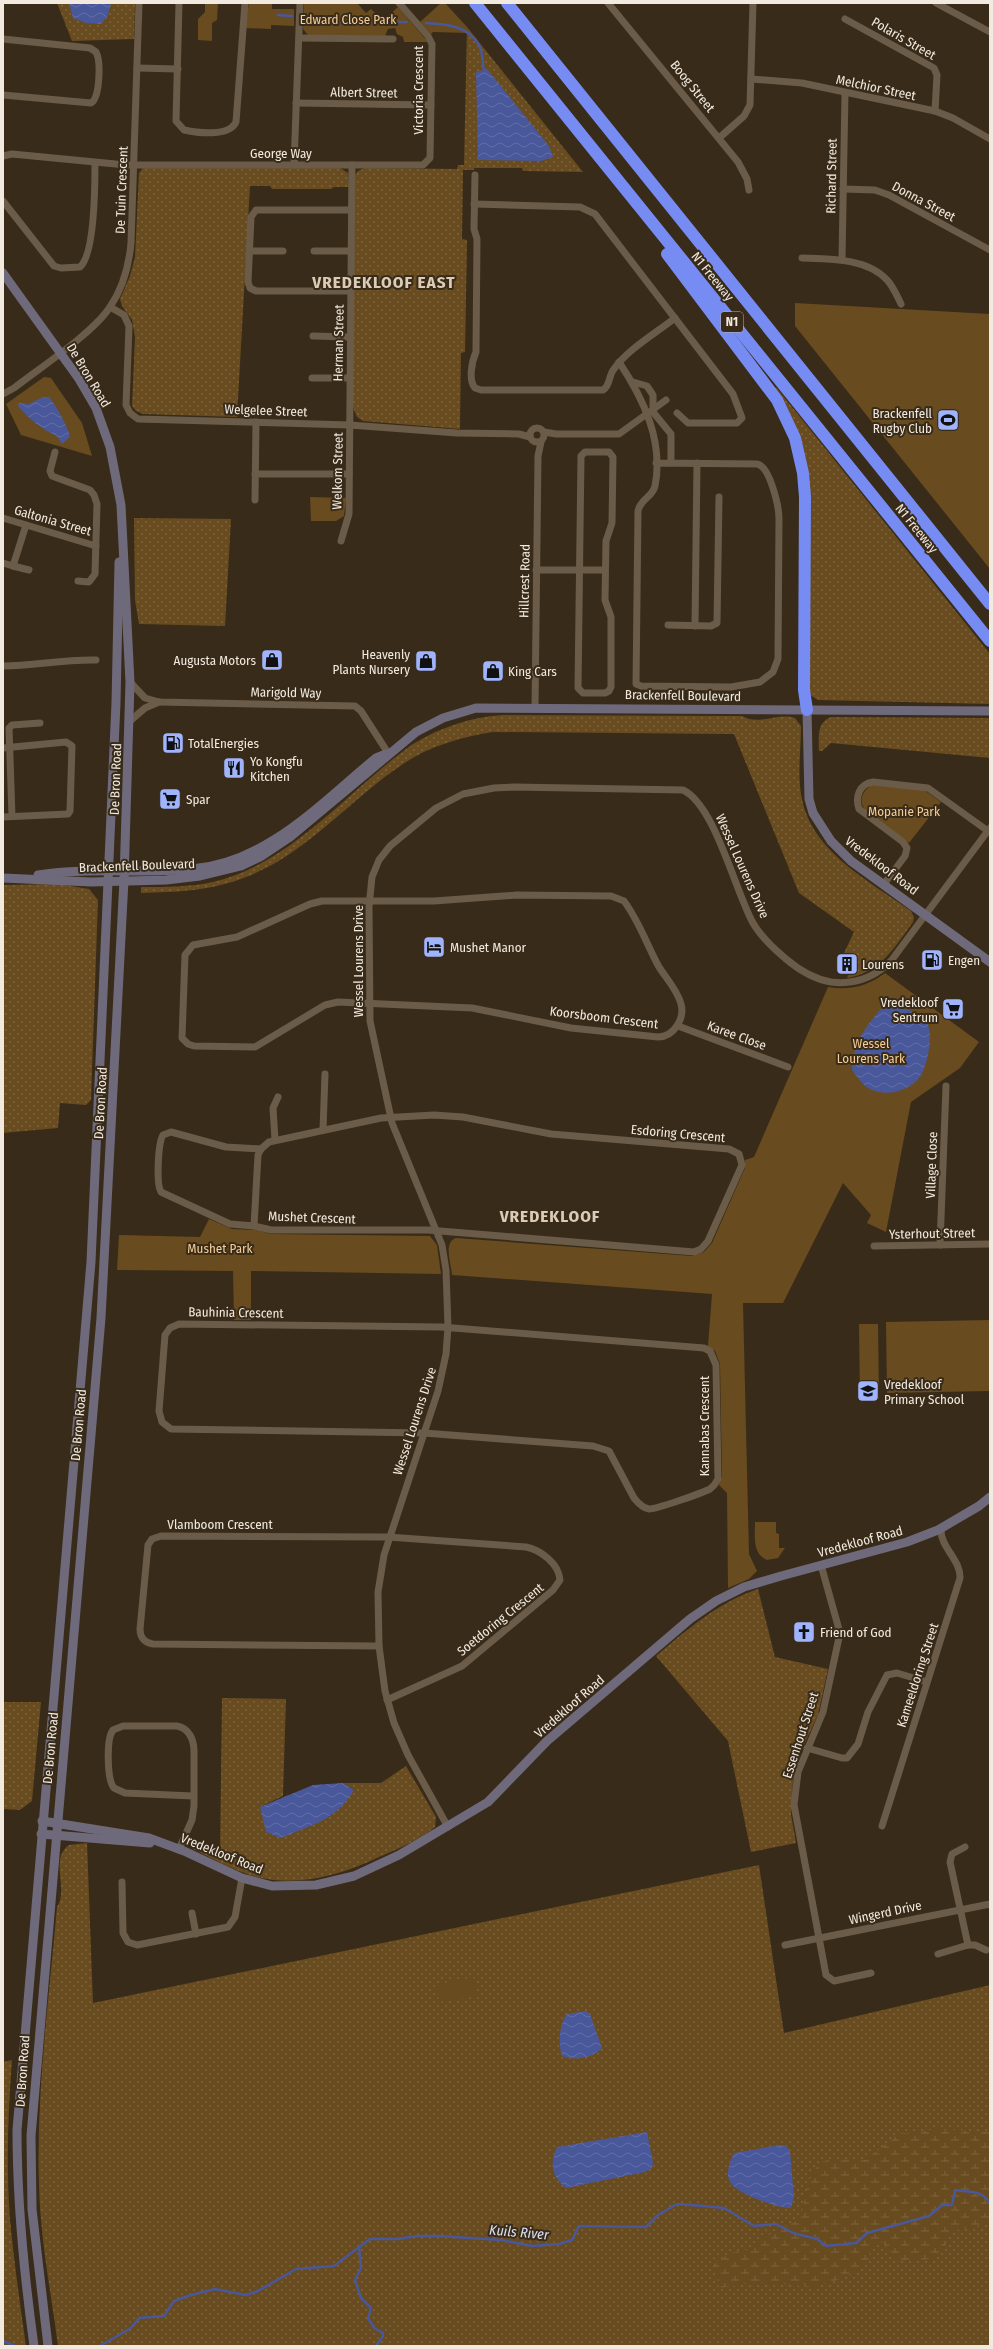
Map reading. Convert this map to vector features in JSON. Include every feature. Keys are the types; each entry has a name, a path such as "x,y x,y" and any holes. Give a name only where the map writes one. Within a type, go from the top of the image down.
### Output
{"highway":[{"name":"N1 Freeway","path":"474,3 990,642"},
{"name":"N1 Freeway","path":"507,3 990,604"},
{"path":"630,196 634,211 766,384 788,421 795,438 803,473 806,497 804,690 807,710"}],"street":[{"name":"De Tuin Crescent","path":"3,394 14,388 98,321 110,307 120,289 130,256 139,3"},
{"path":"179,3 176,118 179,127 187,131 224,131 232,128 236,118 245,3"},
{"path":"294,165 300,3"},
{"name":"Victoria Crescent","path":"399,3 432,42 430,158 428,163"},
{"name":"Boog Street","path":"608,3 744,170 749,190"},
{"path":"719,138 749,109 753,3"},
{"path":"936,3 990,32"},
{"name":"Polaris Street","path":"845,19 934,68 937,75 935,111"},
{"path":"299,38 394,39"},
{"path":"3,39 90,48 96,52 99,58 97,94 91,103 3,95"},
{"path":"137,68 178,69"},
{"name":"Melchior Street","path":"751,79 802,83 935,111 953,118 990,139"},
{"name":"Richard Street","path":"842,259 845,93"},
{"name":"Albert Street","path":"296,103 431,105"},
{"name":"George Way","path":"3,156 12,154 95,163 134,164 421,166 428,163"},
{"path":"3,201 52,264 58,268 77,268 86,259 93,227 95,163"},
{"name":"Herman Street","path":"350,425 352,165"},
{"path":"475,175 474,229 477,239 476,352 472,360 474,387 480,390 600,391 608,385 612,370 619,362 675,318"},
{"name":"Donna Street","path":"843,189 880,192 990,250"},
{"path":"474,204 580,207 592,211 733,394 742,418 737,423 688,423 677,413"},
{"path":"351,210 258,209 252,215 248,284 254,290 351,291"},
{"path":"250,251 282,251"},
{"path":"314,251 351,251"},
{"path":"802,258 842,259 882,275 892,287 900,304"},
{"name":"De Bron Road","path":"3,272 61,351 79,379 103,424 113,458 121,505 130,682 130,722 124,876 101,1318 31,2136 32,2208 48,2346"},
{"name":"Welgelee Street","path":"110,307 124,315 129,326 126,405 132,416 142,419 350,425 457,434 518,434 533,429"},
{"path":"313,336 350,337"},
{"path":"619,362 633,382 637,394 650,414 667,427 670,434 671,463"},
{"path":"312,378 350,378"},
{"path":"633,382 647,386 653,396 649,426 655,436 656,463 654,488 641,503 638,511 636,684 641,686 731,687 760,682 773,672 778,659 779,512 777,500 765,469 760,464 656,463"},
{"path":"532,439 533,429 539,428 543,437 556,434 619,434 650,414 666,400"},
{"path":"255,500 256,422"},
{"name":"Welkom Street","path":"341,540 349,514 350,425"},
{"name":"Welgelee Street","path":"518,434 532,439 543,437"},
{"name":"Hillcrest Road","path":"535,707 538,456 543,437"},
{"name":"Hillcrest Road","path":"532,439 538,456"},
{"path":"55,452 50,471 53,478 87,488 94,494 97,508 96,546 93,577 86,582 78,581"},
{"path":"586,452 609,452 612,455 612,523 606,541 605,570 605,602 611,617 611,687 608,692 583,693 578,688 579,570 581,456 586,452"},
{"path":"695,626 697,463"},
{"path":"255,474 349,474"},
{"path":"668,626 713,626 717,621 719,496"},
{"name":"De Bron Road","path":"34,2346 19,2219 17,2130 42,1821 91,1262 116,703 121,505"},
{"name":"Galtonia Street","path":"3,518 96,546"},
{"path":"13,566 26,525"},
{"path":"3,563 29,570"},
{"path":"536,570 605,570"},
{"path":"3,666 20,666 62,660 96,660"},
{"name":"Marigold Way","path":"130,682 140,694 159,702 355,706 361,711 388,754"},
{"name":"Marigold Way","path":"130,722 145,708 159,702"},
{"name":"Brackenfell Boulevard","path":"3,878 91,882 108,876 200,876 241,866 260,858 290,838 372,770 388,754 426,726 461,712 482,707 990,711"},
{"name":"Vredekloof Road","path":"807,710 808,776 810,799 813,813 831,841 841,852 990,962"},
{"path":"12,816 6,747 10,726 40,723"},
{"path":"3,817 68,814 70,811 72,746 66,742 6,747"},
{"path":"884,884 905,856 907,848 903,842 859,809 858,794 864,785 873,782 928,788 989,830"},
{"name":"Wessel Lourens Drive","path":"448,1827 408,1755 387,1700 379,1646 378,1592 388,1537 441,1379 448,1327 446,1262 438,1232 391,1117 370,1021 368,1003 369,901 372,877 383,852 436,808 463,794 494,788 514,787 672,789 686,792 706,814 754,924 767,942 783,957 813,977 826,981 846,983 872,976 891,961 989,830"},
{"path":"369,901 442,901 518,895 611,896 620,898 630,910 659,967 680,1000 682,1010 678,1026"},
{"name":"Koorsboom Crescent","path":"369,901 314,903 237,937 196,944 190,947 185,958 182,1036 184,1041 191,1046 250,1048 258,1046 332,1003 368,1003 472,1008 571,1028 658,1037 666,1036 678,1026"},
{"name":"Karee Close","path":"678,1026 788,1066"},
{"path":"323,1130 325,1074"},
{"name":"Village Close","path":"940,1245 946,1086"},
{"path":"276,1140 273,1108 278,1097"},
{"name":"Esdoring Crescent","path":"391,1117 450,1115 551,1134 729,1149 736,1152 741,1158 742,1165 739,1173 708,1241 698,1251 438,1232"},
{"path":"254,1226 230,1224 163,1194 158,1187 160,1143 163,1135 171,1132 226,1147 261,1148 269,1142 276,1140 391,1117"},
{"name":"Mushet Crescent","path":"261,1148 258,1154 254,1226 271,1230 438,1232"},
{"name":"Ysterhout Street","path":"874,1246 990,1244"},
{"name":"Bauhinia Crescent","path":"424,1433 172,1429 165,1425 159,1415 165,1335 170,1328 179,1324 448,1327"},
{"name":"Kannabas Crescent","path":"424,1433 600,1447 611,1453 634,1498 639,1504 649,1509 662,1507 712,1488 718,1479 716,1365 710,1351 704,1348 448,1327"},
{"name":"Vredekloof Road","path":"42,1821 57,1822 150,1838 179,1849 242,1878 283,1887 337,1881 362,1873 399,1856 488,1802 547,1741 707,1606 744,1587 907,1542 940,1531 990,1497"},
{"name":"Kameeldoring Street","path":"882,1826 960,1578 959,1569 940,1531"},
{"name":"Vlamboom Crescent","path":"379,1646 153,1644 142,1638 140,1632 140,1622 147,1548 152,1539 158,1536 388,1537"},
{"name":"Soetdoring Crescent","path":"387,1700 462,1666 553,1590 560,1580 555,1566 545,1556 534,1549 388,1537"},
{"name":"Essenhout Street","path":"821,1565 840,1633 823,1712 798,1772 794,1805 820,1938 825,1973 829,1979 837,1980 871,1973"},
{"path":"807,1748 842,1758 847,1758 858,1744 868,1712 888,1675 897,1673 927,1682"},
{"path":"179,1849 192,1820 194,1796 194,1746 186,1730 177,1726 123,1726 113,1730 109,1744 110,1780 114,1788 125,1793 194,1796"},
{"name":"Vredekloof Road","path":"41,1834 165,1844"},
{"path":"965,1848 952,1854 950,1862 968,1944"},
{"path":"122,1882 123,1933 128,1942 132,1944 144,1945 224,1928 231,1923 242,1878"},
{"name":"Wingerd Drive","path":"785,1945 959,1908 990,1904"},
{"path":"192,1912 196,1934"},
{"path":"938,1954 968,1944 975,1945 986,1950"}],"green space":[{"path":"57,3 135,3 134,39 72,41"},
{"path":"205,3 218,3 217,20 212,23 212,41 198,40 198,19 205,12"},
{"path":"249,3 272,3 272,9 294,9 294,26 271,25 271,29 245,28"},
{"name":"Edward Close Park","path":"304,3 357,3 366,13 371,9 378,16 388,16 398,7 428,42 404,42 403,37 397,34 395,28 388,29 385,36 308,35 303,29"},
{"path":"441,3 445,3 467,27 467,33 433,32 431,34 420,22"},
{"path":"467,27 583,172 523,171 522,168 474,168 474,170 463,170 462,239 467,240 465,352 461,353 460,429 363,421 357,417 352,405 355,175 358,171 365,168 457,169 458,165 464,165"},
{"path":"143,168 340,168 348,173 349,187 334,187 331,189 272,189 270,186 250,186 237,417 143,414 136,411 132,406 135,337 132,320 122,306 120,299 130,276 135,257 139,173"},
{"path":"795,303 990,314 990,569 795,326"},
{"path":"44,377 51,378 82,423 92,456 21,435 6,404"},
{"path":"776,387 990,654 990,704 818,700 810,695 809,497 773,389"},
{"path":"310,497 346,498 344,516 336,521 311,521"},
{"path":"134,518 231,519 225,626 139,624 135,600"},
{"path":"503,715 742,716 755,720 782,717 795,718 801,726 799,773 802,799 808,818 818,835 830,850 862,877 911,911 914,917 913,922 900,941 878,965 869,971 847,978 856,959 844,953 854,932 799,893 734,734 493,732 446,743 424,752 403,764 383,778 308,841 289,855 268,867 233,882 207,888 141,893 141,887 195,885 213,882 242,872 269,859 295,842 319,823 389,762 413,744 456,724 479,718"},
{"path":"831,717 990,718 990,758 831,743 822,751 819,751 819,731 823,723"},
{"name":"Mopanie Park","path":"872,785 924,790 941,802 909,843 865,810 862,803 862,796"},
{"path":"59,884 89,889 98,900 91,1100 86,1105 60,1103 58,1128 3,1133 3,885"},
{"name":"Wessel Lourens Park","path":"885,973 979,1042 960,1068 911,1102 886,1232 867,1223 871,1215 843,1183 783,1303 743,1303 749,1554 757,1571 749,1579 728,1588 727,1493 719,1485 722,1476 720,1364 715,1351 708,1346 712,1294 452,1275 449,1254 450,1244 452,1240 456,1238 692,1256 704,1252 712,1243 745,1168 745,1160 754,1157 828,987 851,988 872,981"},
{"name":"Mushet Park","path":"209,1219 232,1229 258,1230 270,1234 430,1236 437,1245 441,1274 251,1271 251,1320 234,1320 233,1271 117,1270 119,1235 200,1237"},
{"path":"990,1320 990,1391 887,1393 886,1322"},
{"path":"859,1324 878,1324 879,1399 860,1399"},
{"path":"755,1522 776,1522 776,1533 779,1534 779,1548 785,1548 778,1558 767,1560 759,1554 755,1544"},
{"path":"758,1589 775,1657 828,1669 818,1715 802,1749 793,1780 791,1814 796,1843 751,1852 728,1741 656,1656 716,1609"},
{"path":"222,1698 286,1699 283,1796 260,1807 354,1790 343,1783 381,1783 406,1766 436,1817 435,1827 408,1844 363,1864 314,1879 280,1880 247,1874 191,1848 194,1843 220,1855"},
{"path":"3,1702 41,1702 32,1801 20,1810 3,1809"},
{"path":"87,1843 93,2003 759,1865 784,2033 990,1985 990,2346 58,2346 41,2225 39,2184 39,2115 41,2080 57,1907 61,1892 60,1858 63,1851 69,1845"},
{"path":"474,1978 477,1996 439,2002 436,1984"},
{"path":"12,2060 9,2100 8,2179 13,2251 26,2346 3,2346 3,2062"},
{"path":"938,2129 990,2132 990,2224 951,2231 944,2249 934,2259 899,2261 880,2240 872,2244 868,2262 844,2278 814,2287 759,2282 719,2288 714,2264 730,2253 750,2249 775,2231 800,2219 809,2181 818,2163 831,2159 865,2160 899,2134"}],"water":[{"path":"69,3 111,3 108,15 101,24 86,23 73,18"},
{"path":"487,69 549,146 553,157 541,161 478,160 476,72"},
{"path":"43,397 49,397 58,410 67,428 70,437 62,444 57,436 37,424 18,406 19,403 29,404"},
{"path":"885,1005 910,1010 919,1014 927,1022 930,1037 930,1046 924,1070 921,1075 910,1086 902,1090 886,1093 878,1092 864,1085 852,1070 855,1051 862,1034 866,1027"},
{"path":"343,1783 354,1790 339,1809 331,1815 313,1825 281,1838 266,1832 260,1807 313,1785"},
{"path":"586,2011 590,2014 602,2048 594,2054 583,2058 567,2058 562,2056 560,2034 564,2018 567,2014"},
{"path":"647,2132 653,2162 652,2168 645,2172 566,2188 561,2184 555,2175 553,2170 553,2159 557,2147"},
{"path":"779,2145 786,2146 790,2151 794,2197 791,2208 785,2208 758,2200 740,2191 730,2182 728,2175 734,2153"}],"waterway":[{"path":"278,15 292,16"},
{"path":"306,16 347,23 407,22"},
{"path":"426,23 449,25 469,34 475,39 480,48 484,70"},
{"name":"Kuils River","path":"100,2346 131,2328 139,2318 164,2316 174,2301 215,2289 246,2295 258,2291 296,2269 334,2266 370,2239 438,2236 501,2240 532,2246 559,2244 572,2240 579,2226 646,2227 658,2215 677,2204 724,2208 754,2226 776,2224 793,2233 817,2239 826,2246 856,2243 867,2233 929,2216 942,2205 952,2205 955,2190 979,2194 990,2203"},
{"path":"359,2246 361,2268 355,2280 361,2298 371,2308 368,2318 374,2328 383,2333 383,2336 376,2346"},
{"name":"Kuils River","path":"3,2341 15,2346"}],"place":[{"name":"Brackenfell Rugby Club","path":"948,420"},
{"name":"Augusta Motors","path":"272,660"},
{"name":"Heavenly Plants Nursery","path":"426,661"},
{"name":"King Cars","path":"493,671"},
{"name":"TotalEnergies","path":"173,743"},
{"name":"Yo Kongfu Kitchen","path":"234,768"},
{"name":"Spar","path":"170,799"},
{"name":"Mushet Manor","path":"434,947"},
{"name":"Engen","path":"932,960"},
{"name":"Lourens","path":"847,964"},
{"name":"Vredekloof Sentrum","path":"953,1009"},
{"name":"Vredekloof Primary School","path":"868,1391"},
{"name":"Friend of God","path":"804,1632"}],"district":[{"name":"VREDEKLOOF EAST","path":"384,282"},
{"name":"VREDEKLOOF","path":"550,1216"}]}
